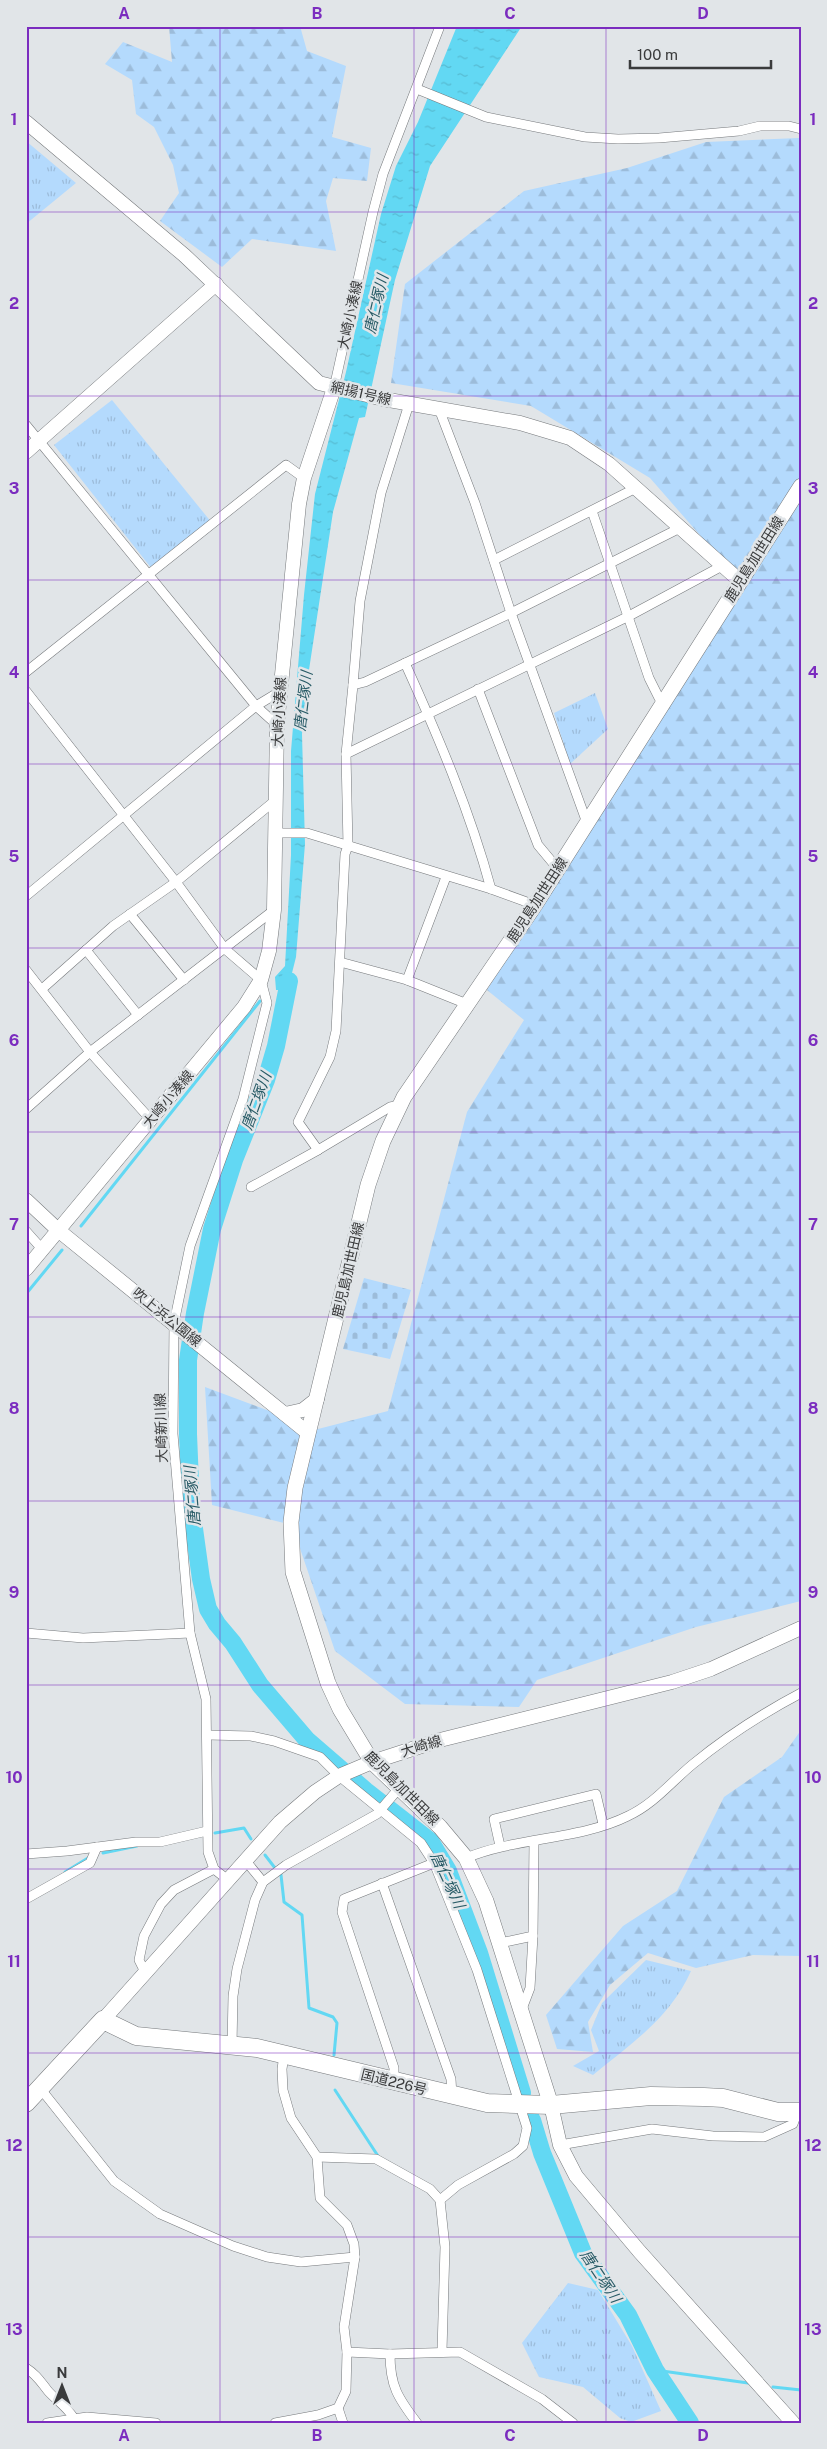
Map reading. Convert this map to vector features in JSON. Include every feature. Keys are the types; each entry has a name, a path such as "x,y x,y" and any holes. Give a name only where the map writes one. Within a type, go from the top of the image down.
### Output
{"highway":[{"name":"国道226号","path":"103,2020 136,2036 232,2045 284,2055 487,2103 551,2105 642,2096 704,2097 723,2098 778,2112 799,2112"},
{"path":"26,2103 103,2020"}],"main road":[{"name":"鹿児島加世田線","path":"551,2105 486,1901 466,1858 440,1827 396,1792 372,1762 340,1709 328,1683 293,1572 291,1522 295,1488 368,1185 383,1142 400,1105 427,1061 558,869 801,486"}],"street":[{"name":"大崎小湊線","path":"26,1269 244,1007 261,980 269,951 282,833 277,799 277,725 299,504 304,478 334,388 372,212 393,148 420,89 440,26"},
{"path":"420,89 486,117 585,137 618,139 678,137 760,126 789,126 801,129"},
{"name":"網揚1号線","path":"26,122 216,284 319,383 383,399 520,423 570,438 595,453 740,581"},
{"path":"26,452 216,284"},
{"path":"318,1150 298,1122 330,1056 338,1020 345,854 348,846 346,754 360,601 381,494 409,404"},
{"path":"439,409 587,823"},
{"path":"26,425 256,706 277,725"},
{"path":"26,672 286,466 304,478"},
{"path":"494,560 636,488"},
{"path":"592,511 649,678 658,698 665,701"},
{"path":"353,685 365,682 511,613 680,528"},
{"path":"346,754 629,616 722,566"},
{"path":"405,662 428,714 478,842 491,889"},
{"path":"478,689 538,845 558,869"},
{"path":"26,691 176,882 225,949 261,980"},
{"path":"26,896 256,706 280,692"},
{"path":"42,989 130,914 176,882 277,799"},
{"path":"282,833 307,833 446,877 491,889 534,905"},
{"path":"407,980 446,877"},
{"path":"26,1109 90,1052 274,910"},
{"path":"130,914 184,980"},
{"path":"86,950 138,1016"},
{"path":"340,962 407,980 467,1004"},
{"path":"26,970 90,1052 151,1120"},
{"name":"大崎新川線","path":"214,1869 208,1852 207,1831 208,1735 206,1699 190,1633 173,1434 178,1326 190,1246 243,1099 267,1004 261,980"},
{"path":"251,1187 390,1108 400,1105"},
{"name":"吹上浜公園線","path":"26,1200 58,1230 308,1433"},
{"path":"26,1231 42,1249"},
{"path":"285,1414 303,1410 317,1399"},
{"name":"大崎線","path":"103,2020 244,1860 300,1804 341,1776 372,1762 440,1740 672,1682 711,1668 801,1628"},
{"path":"26,1633 83,1638 190,1633"},
{"path":"466,1858 500,1846 534,1841 626,1818 645,1808 691,1765 723,1740 801,1693"},
{"path":"208,1735 251,1736 274,1741 320,1757 421,1843 434,1863 477,1970 527,2128 523,2146 514,2154 458,2185 440,2200"},
{"path":"232,2045 233,1996 237,1969 256,1900 263,1882 286,1865 383,1810 396,1792"},
{"path":"500,1846 494,1819 596,1794 604,1824"},
{"path":"26,1854 68,1851 97,1846 160,1842 207,1831"},
{"path":"521,2012 530,1988 534,1841"},
{"path":"26,1899 90,1863 97,1846"},
{"path":"244,1860 263,1882"},
{"path":"394,2082 394,2068 342,1912 344,1898 434,1863"},
{"path":"145,1972 139,1960 144,1936 160,1904 174,1890 214,1869 228,1880"},
{"path":"382,1883 451,2079 452,2096"},
{"path":"500,1943 532,1936"},
{"path":"275,2423 319,2419 338,2408 346,2391 348,2352 344,2327 355,2257 354,2244 346,2225 320,2198 317,2158 292,2118 283,2090 282,2069 284,2055"},
{"path":"40,2088 114,2181 160,2214 233,2246 267,2257 301,2262 355,2257"},
{"path":"551,2105 560,2146 576,2176 793,2423"},
{"path":"560,2146 652,2129 713,2136 764,2137 793,2124 799,2112"},
{"path":"317,2158 376,2160 430,2189 440,2200 445,2257 442,2351"},
{"path":"348,2352 390,2354 442,2351 460,2352 542,2399 573,2423"},
{"path":"390,2354 390,2374 393,2388 417,2423"},
{"path":"26,2368 38,2376 48,2391 68,2409 73,2417"},
{"path":"338,2408 343,2423"},
{"path":"46,2423 73,2417 156,2423"}],"green space":[{"path":"169,26 300,26 307,51 346,66 332,137 371,148 367,181 333,178 326,201 336,251 252,239 222,267 160,221 179,193 173,165 154,127 136,114 132,80 105,64 123,42 172,62"},
{"path":"799,138 801,1601 696,1627 537,1680 519,1707 405,1704 335,1651 292,1525 212,1505 205,1387 318,1429 388,1411 467,1112 524,1020 487,990 740,581 650,478 531,406 391,383 405,284 524,191 627,168 706,142"},
{"path":"26,141 76,183 26,224"},
{"path":"112,400 212,523 152,569 54,445"},
{"path":"595,693 608,729 570,764 554,713"},
{"path":"364,1278 411,1290 390,1359 343,1349"},
{"path":"801,1730 801,1956 753,1955 696,1968 648,1953 610,1985 588,2022 593,2052 557,2049 546,2015 623,1926 677,1891 724,1797 782,1757"},
{"path":"646,1960 691,1971 672,2003 661,2016 622,2052 593,2075 573,2066 599,2051 591,2030 602,2003"},
{"path":"568,2283 598,2290 632,2346 661,2411 631,2422 620,2418 583,2387 539,2377 522,2343"}],"water":[{"path":"457,26 522,26 430,166 395,280 365,417 359,418 333,512 307,683 302,734 305,844 296,957 284,1005 281,990 276,990 275,977 285,966 291,855 291,751 304,595 315,494 346,372 381,214 396,166 418,122"}],"waterway":[{"name":"唐仁塚川","path":"289,981 276,1046 266,1080 234,1160 212,1229 195,1313 188,1360 188,1434 191,1507 201,1579 208,1609 217,1624 233,1643 260,1685 307,1740 366,1791 430,1841 448,1871 479,1953 522,2093"},
{"path":"81,1226 260,1001"},
{"path":"26,1294 62,1250"},
{"path":"215,1833 244,1828 251,1839"},
{"path":"103,1853 137,1846"},
{"path":"265,1855 275,1868"},
{"path":"65,1872 88,1858"},
{"path":"281,1875 284,1902 302,1915 309,2008 333,2017 337,2023 334,2055"},
{"path":"335,2090 378,2156"},
{"name":"唐仁塚川","path":"532,2120 542,2153 583,2253 628,2315 655,2370 690,2423"},
{"path":"655,2370 748,2383"},
{"path":"773,2387 801,2390"}]}
